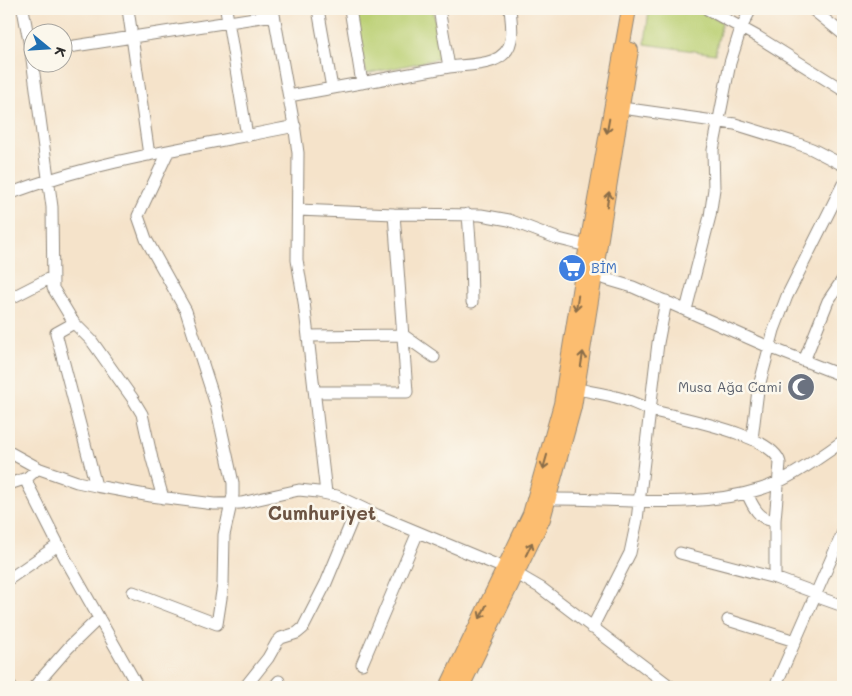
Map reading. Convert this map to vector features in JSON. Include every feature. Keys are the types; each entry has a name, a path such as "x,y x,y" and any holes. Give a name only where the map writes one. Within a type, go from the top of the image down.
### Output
{"main road":[{"path":"447,687 511,571 543,519 574,407 596,276 629,9"},
{"path":"462,687 511,571 530,514 561,404 587,246 637,9"}],"street":[{"path":"23,9 26,22"},
{"path":"128,9 149,156"},
{"path":"226,9 247,136"},
{"path":"318,9 332,88"},
{"path":"350,9 362,83"},
{"path":"439,9 449,67"},
{"path":"289,96 449,67 496,61 503,56 511,40 510,9"},
{"path":"707,9 758,37 843,90"},
{"path":"686,310 710,216 714,188 713,150 720,122 730,63 741,28 751,9"},
{"path":"812,9 843,34"},
{"path":"72,46 228,22 273,12 295,126 298,153 297,260 308,336 326,494"},
{"path":"35,72 52,207 53,288 74,323 91,340 142,414 163,498"},
{"path":"616,107 735,124 812,149 843,165"},
{"path":"9,194 49,179 295,126"},
{"path":"133,592 217,624 223,585 224,535 234,489 207,374 186,311 146,239 139,222 138,216 142,206 168,152"},
{"path":"752,439 758,390 769,347 787,296 843,184"},
{"path":"298,210 394,214 468,214 495,217 509,220 559,239 587,246"},
{"path":"314,392 407,392 394,214"},
{"path":"468,214 472,302"},
{"path":"582,273 633,287 804,362 843,376"},
{"path":"9,299 52,277"},
{"path":"804,362 828,301 843,279"},
{"path":"592,628 630,554 639,500 658,343 666,301"},
{"path":"74,323 56,334 96,486"},
{"path":"308,336 403,335 434,357"},
{"path":"577,389 620,398 650,410 710,425 752,439 777,454 780,463 775,520 775,578"},
{"path":"549,499 706,500 747,493 779,482 843,441"},
{"path":"9,452 40,469 77,482 163,498 231,504 299,490 338,496 511,571 541,588 671,687"},
{"path":"9,484 27,478 40,469"},
{"path":"27,478 28,485 58,545 138,687"},
{"path":"747,493 761,516 775,520"},
{"path":"245,687 268,658 277,642 281,638 297,633 302,628 326,583 358,506"},
{"path":"362,664 418,532"},
{"path":"775,687 843,532"},
{"path":"9,579 58,545"},
{"path":"680,553 775,578 843,606"},
{"path":"34,687 99,618"},
{"path":"728,620 795,641"}],"green space":[{"path":"354,9 433,9 442,58 366,74"},
{"path":"649,9 700,9 722,22 715,54 645,44"}],"place":[{"name":"BİM","path":"572,268"},
{"name":"Musa Ağa Cami","path":"801,387"}],"district":[{"name":"Cumhuriyet","path":"322,513"}]}
